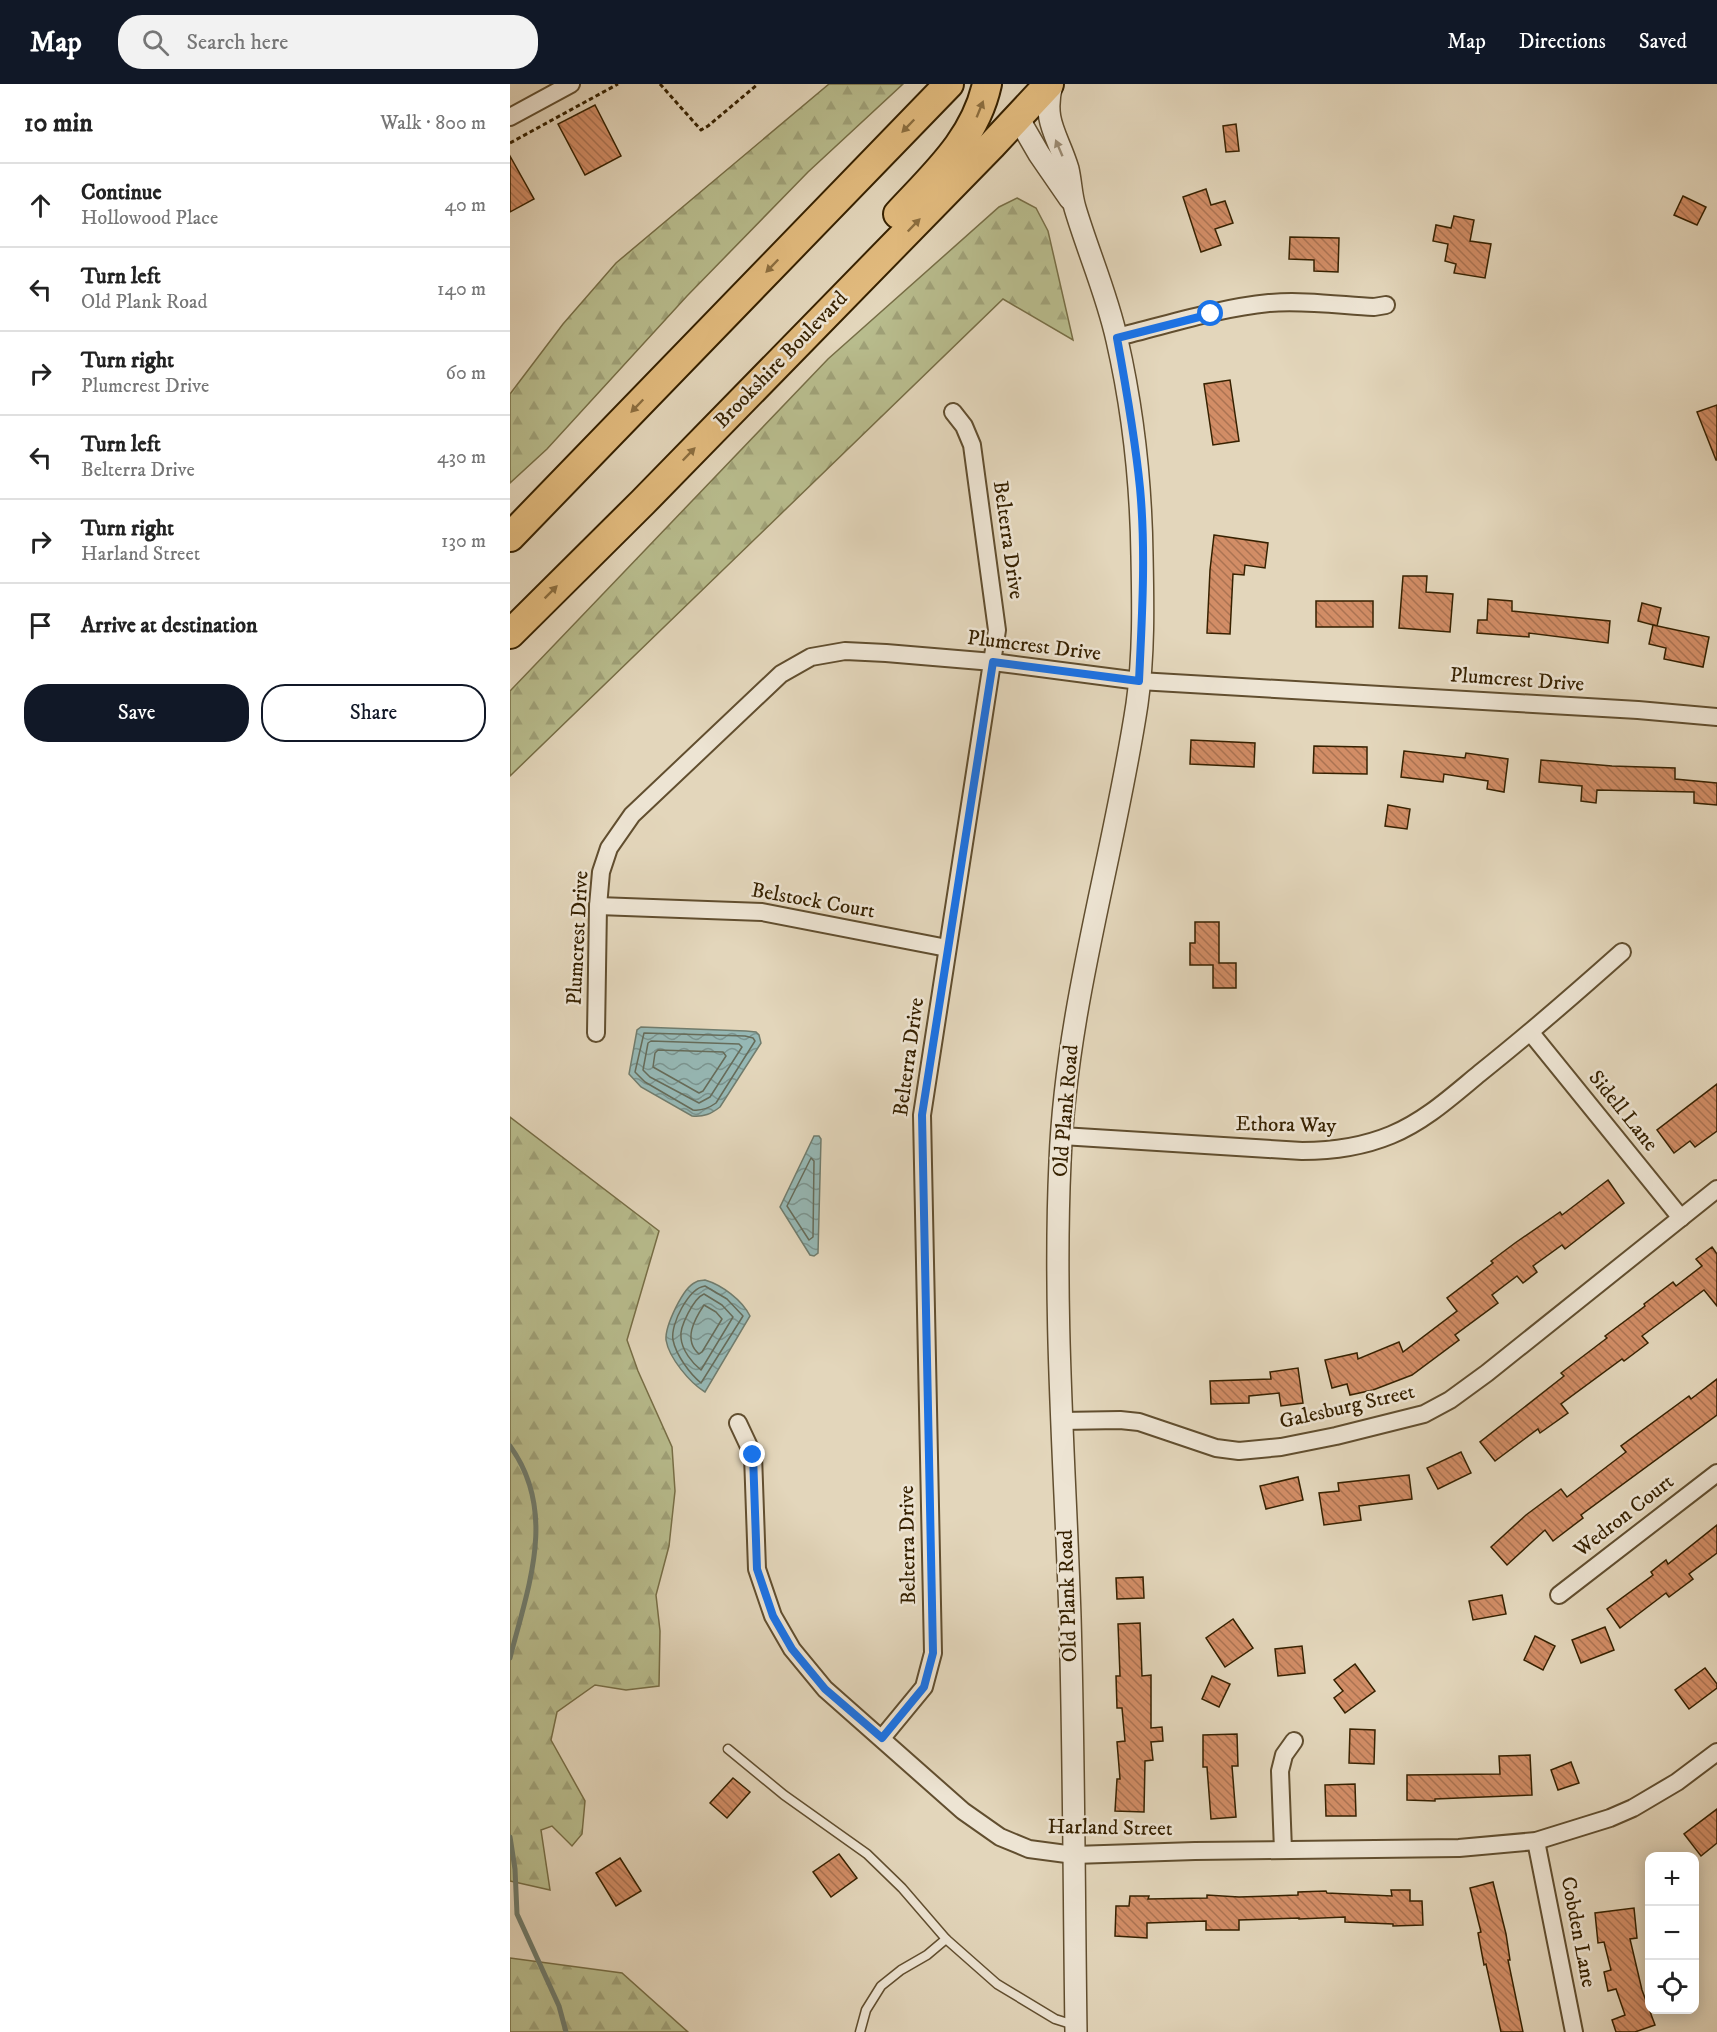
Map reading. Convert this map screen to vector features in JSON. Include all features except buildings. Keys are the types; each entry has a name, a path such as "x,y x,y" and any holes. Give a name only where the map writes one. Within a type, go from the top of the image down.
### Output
{"highway":[{"path":"510,537 949,84"},
{"path":"821,319 822,304 828,288 941,168 971,130 982,105 987,84"},
{"path":"1016,84 1017,116"},
{"name":"Brookshire Boulevard","path":"510,634 1050,84"}],"street":[{"path":"510,117 570,84"},
{"name":"Old Plank Road","path":"1050,84 1048,99 1053,133 1068,169 1074,204 1103,287 1117,338 1127,392 1140,489 1142,593 1139,681 1130,743 1074,1033 1062,1136 1058,1286 1061,1421 1070,1622 1076,2029"},
{"name":"Old Plank Road","path":"1017,116 1039,154 1074,204"},
{"path":"1117,338 1211,314 1267,303 1289,302 1374,307 1386,304"},
{"name":"Belterra Drive","path":"882,1738 924,1687 933,1653 922,1115 997,630 972,445 964,426 953,412"},
{"name":"Plumcrest Drive","path":"596,1033 598,906 601,872 609,848 632,815 781,674 811,657 845,651 993,662 1139,681 1590,707 1717,717"},
{"name":"Belstock Court","path":"598,906 762,912 947,948"},
{"name":"Ethora Way","path":"1062,1136 1302,1150 1338,1150 1391,1135 1424,1118 1531,1033 1622,952"},
{"name":"Sidell Lane","path":"1531,1033 1681,1218"},
{"name":"Galesburg Street","path":"1061,1421 1139,1422 1208,1446 1239,1451 1281,1447 1424,1414 1450,1400 1487,1373 1717,1189"},
{"name":"Harland Street","path":"738,1423 753,1455 757,1569 773,1616 792,1649 825,1689 963,1810 1000,1837 1029,1849 1074,1855 1459,1848 1536,1841 1599,1822 1633,1808 1677,1782 1717,1752"},
{"name":"Wedron Court","path":"1559,1595 1717,1473"},
{"path":"1283,1850 1280,1772 1284,1755 1294,1741"},
{"name":"Cobden Lane","path":"1536,1841 1574,2032"}],"lane":[{"path":"728,1749 784,1795 867,1854 902,1888 946,1939 997,1984 1054,2019 1076,2029"},
{"path":"860,2032 866,2010 881,1986 901,1970 927,1955 946,1939"}],"path":[{"path":"510,142 618,84"},
{"path":"660,84 701,130 758,84"}],"green space":[{"path":"829,84 903,84 808,172 687,296 547,449 510,483 510,394 563,324 616,263"},
{"path":"1017,198 1036,208 1048,231 1073,340 1003,299 510,776 510,691 828,359 999,207"},
{"path":"510,1117 659,1231 627,1340 638,1371 672,1447 675,1491 669,1546 656,1595 660,1631 659,1686 626,1690 595,1685 557,1712 551,1740 585,1801 582,1834 572,1846 552,1826 541,1830 550,1890 510,1881"},
{"path":"510,1958 622,1973 688,2032 510,2032"}],"water":[{"path":"641,1027 756,1032 761,1043 720,1107 714,1112 692,1116 641,1087 629,1074 637,1030"},
{"path":"814,1136 819,1136 821,1139 818,1253 814,1256 810,1255 780,1207"},
{"path":"705,1280 731,1294 750,1316 705,1392 693,1383 681,1369 668,1347 666,1334 676,1308 686,1291 691,1285"}],"waterway":[{"path":"510,1446 525,1471 533,1497 536,1523 531,1577 510,1658"},
{"path":"510,1837 515,1869 517,1914 559,2006 566,2032"}],"route":[{"path":"753,1455 757,1569 773,1616 792,1649 825,1689 882,1738 924,1687 933,1653 922,1115 993,662 1139,681 1142,621 1140,489 1117,338 1211,314"}]}
